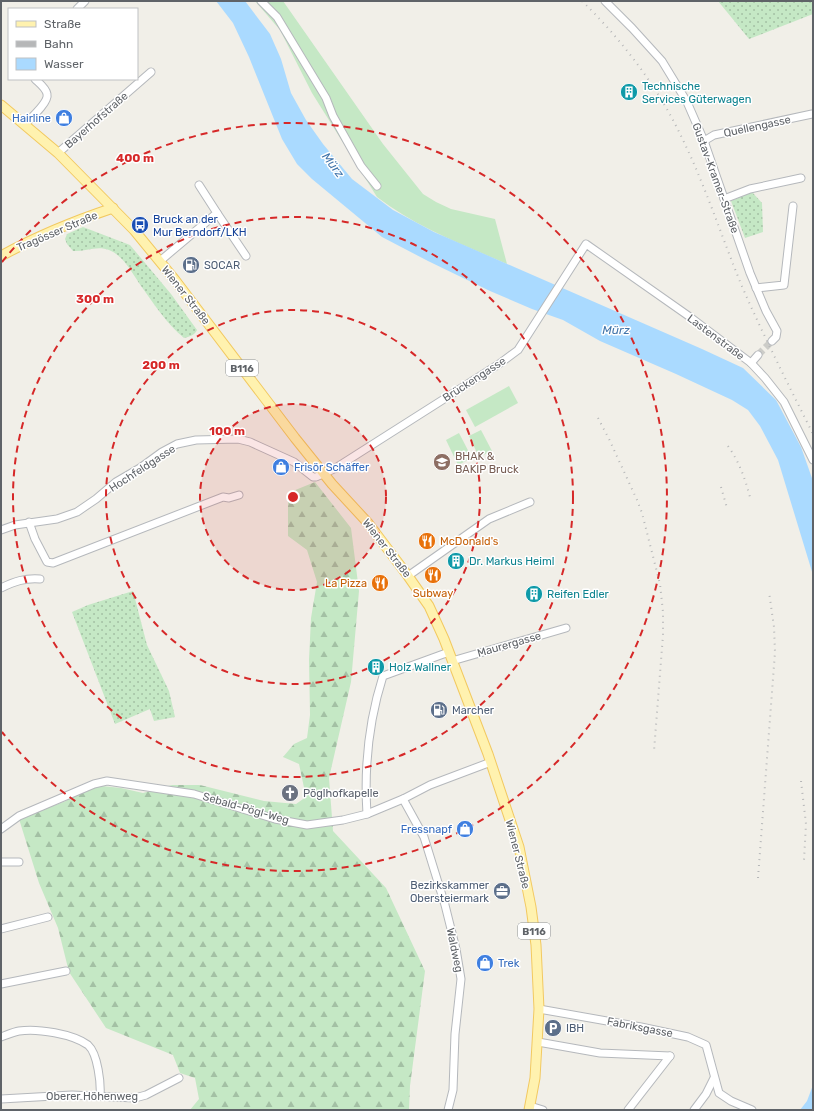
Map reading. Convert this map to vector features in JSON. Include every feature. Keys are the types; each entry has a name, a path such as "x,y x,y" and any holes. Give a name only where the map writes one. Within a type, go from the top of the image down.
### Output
{"main road":[{"name":"Wiener Straße","path":"1,105 58,153 134,230 160,261 324,474 368,523 429,606 451,656 491,762 519,847 531,907 536,945 539,1009 535,1078 529,1109"},
{"name":"Tragösser Straße","path":"1,256 62,226 113,208"}],"street":[{"path":"261,1 277,17 326,98 333,116 362,166 376,186"},
{"name":"Gustav-Kramer-Straße","path":"605,1 662,61 687,102 704,141 756,288 777,331 776,337 772,341"},
{"name":"Bayerhofstraße","path":"58,153 151,72"},
{"path":"25,124 43,105 47,97 46,92 36,80"},
{"name":"Quellengasse","path":"704,141 714,135 812,114"},
{"path":"724,199 750,189 802,178"},
{"path":"199,185 246,256"},
{"path":"756,288 784,285 792,206"},
{"path":"160,261 217,213"},
{"name":"Brückengasse","path":"324,474 499,364 518,350 586,244"},
{"name":"Lastenstraße","path":"586,244 690,317 751,363 784,402 813,460"},
{"path":"751,363 758,355"},
{"name":"Hochfeldgasse","path":"1,530 29,522 57,519 77,512 96,499 116,482 140,468 162,452 177,444 196,440 238,439 250,442 294,462 313,477 324,474"},
{"path":"29,522 42,553 48,562 53,563 223,497 229,498 239,495"},
{"path":"408,576 489,519 530,502"},
{"path":"1,588 17,580 28,578 40,579"},
{"name":"Maurergasse","path":"367,814 367,757 383,676 451,656 566,628"},
{"name":"Sebald-Pögl-Weg","path":"1,829 19,816 94,784 107,781 194,794 275,819 307,825 343,820 367,814 403,799 430,785 491,762"},
{"name":"Waldweg","path":"403,799 424,837 447,912 461,978 455,1034 453,1090 448,1110"},
{"path":"1,862 19,862"},
{"path":"1,929 48,917"},
{"path":"1,984 66,971"},
{"name":"Fabriksgasse","path":"539,1009 688,1037 706,1045 719,1093 731,1101 752,1110"},
{"path":"1,1037 19,1031 60,1033 89,1046 94,1053 97,1062 100,1096"},
{"path":"538,1042 600,1052 670,1056 628,1110"},
{"name":"Oberer Höhenweg","path":"1,1099 44,1096 100,1096 134,1098 146,1095 179,1078"},
{"path":"694,1110 706,1094 714,1078"},
{"path":"529,1109 544,1110"}],"green space":[{"path":"255,1 283,1 383,144 423,194 451,209 495,219 507,264 424,226 392,208 377,197 312,93 280,30"},
{"path":"718,1 813,1 813,14 749,39"},
{"path":"752,192 762,203 763,232 745,238 731,201"},
{"path":"83,227 130,245 171,294 197,330 195,333 184,338 166,320 119,256 109,250 100,248 73,251 65,239 67,234"},
{"path":"509,386 518,403 475,427 466,410"},
{"path":"481,430 492,451 479,457 469,436"},
{"path":"459,433 472,458 458,465 446,440"},
{"path":"315,482 351,528 359,591 351,682 329,778 333,831 386,888 425,971 410,1086 409,1110 190,1110 199,1099 195,1078 180,1073 173,1055 106,1028 69,972 58,928 39,883 19,819 66,801 77,793 102,786 121,788 143,793 172,785 200,785 264,801 296,804 306,797 299,764 283,757 294,744 307,738 310,715 309,660 311,618 317,582 307,550 288,536 288,493"},
{"path":"133,591 147,645 169,691 175,717 154,721 150,709 115,724 72,612 88,605"}],"water":[{"name":"Mürz","path":"216,1 245,1 270,34 281,59 291,93 306,120 323,144 352,179 393,210 434,232 743,368 776,400 801,447 813,481 813,575 778,460 760,426 748,410 732,400 600,341 563,320 532,309 490,291 382,237 312,179 297,164 282,139 249,57 233,23"},
{"path":"813,1085 813,1110 800,1110 807,1101"}],"tunnel":[{"path":"758,355 772,341"}],"railway":[{"path":"582,1 597,16 638,65 672,119 698,174 749,303 813,434"},
{"path":"598,418 642,513 660,584 663,612 663,635 654,751"},
{"path":"728,446 742,472 751,501"},
{"path":"721,487 727,508"},
{"path":"758,878 775,652 774,627 769,592"},
{"path":"801,781 806,824 804,860"}],"place":[{"name":"Technische Services Güterwagen","path":"629,92"},
{"name":"Hairline","path":"64,118"},
{"name":"Bruck an der Mur Berndorf/LKH","path":"140,225"},
{"name":"SOCAR","path":"191,265"},
{"name":"BHAK & BAKIP Bruck","path":"442,462"},
{"name":"Frisör Schäffer","path":"281,467"},
{"name":"McDonald's","path":"427,541"},
{"name":"Dr. Markus Heiml","path":"456,561"},
{"name":"Subway","path":"433,575"},
{"name":"La Pizza","path":"380,583"},
{"name":"Reifen Edler","path":"534,594"},
{"name":"Holz Wallner","path":"376,667"},
{"name":"Marcher","path":"439,710"},
{"name":"Pöglhofkapelle","path":"290,793"},
{"name":"Fressnapf","path":"465,829"},
{"name":"Bezirkskammer Obersteiermark","path":"502,891"},
{"name":"Trek","path":"485,963"},
{"name":"IBH","path":"553,1028"}]}
